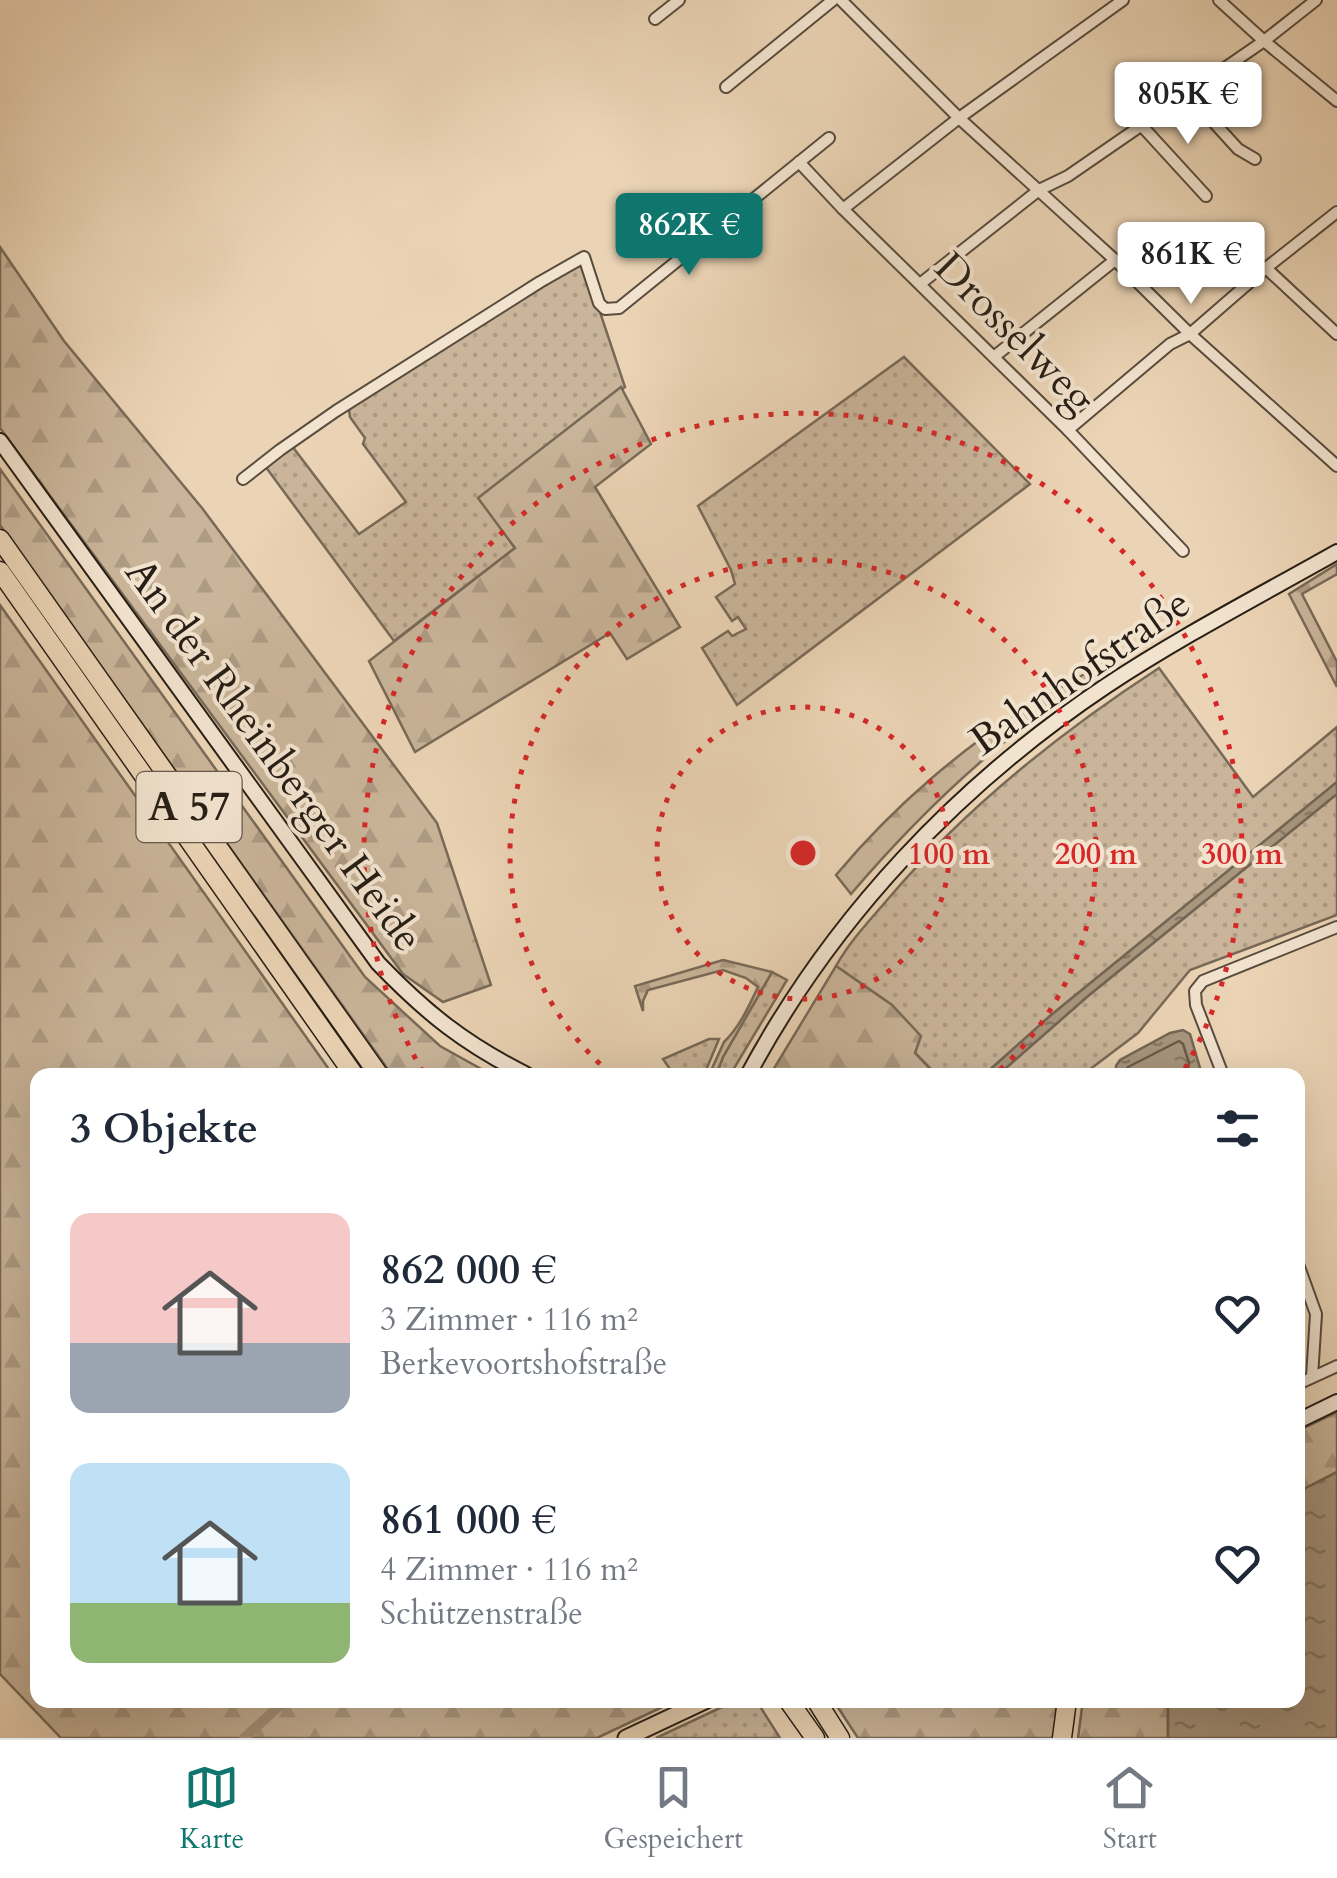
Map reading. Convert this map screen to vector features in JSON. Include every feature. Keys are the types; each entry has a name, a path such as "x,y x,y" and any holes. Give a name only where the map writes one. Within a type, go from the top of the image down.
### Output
{"highway":[{"name":"A 57","path":"0,539 373,1068"},
{"name":"A 57","path":"0,571 349,1068"},
{"path":"794,1708 815,1738"},
{"path":"821,1708 836,1730 852,1738"},
{"path":"1062,1738 1066,1708"},
{"path":"1072,1738 1076,1708"}],"main road":[{"path":"626,1738 690,1708"}],"street":[{"path":"655,19 679,0"},
{"path":"726,87 837,0 1190,334 1337,466"},
{"path":"844,209 960,118 1124,0"},
{"path":"1219,0 1337,101"},
{"path":"920,284 1039,190 1068,176 1188,94 1316,0"},
{"path":"1188,94 1238,149 1255,159"},
{"path":"1141,125 1206,196"},
{"path":"243,479 300,435 584,257 599,303 605,309 619,308 828,138"},
{"name":"Drosselweg","path":"799,162 995,356 1184,552"},
{"path":"1068,430 1337,212"},
{"path":"995,356 1114,260"},
{"path":"1266,268 1337,334"},
{"name":"An der Rheinberger Heide","path":"0,441 378,963 454,1034 513,1068"},
{"name":"Bahnhofstraße","path":"752,1068 805,981 861,907 911,850 988,776 1106,686 1337,552"},
{"path":"1220,1068 1196,1004 1195,991 1203,981 1337,927"},
{"path":"1305,1283 1316,1314 1312,1377"},
{"path":"1305,1380 1337,1366"},
{"path":"1305,1418 1337,1402"}],"green space":[{"path":"0,247 64,341 202,508 437,823 491,985 443,1002 403,974 0,428"},
{"path":"576,265 582,267 589,279 625,387 479,498 515,548 394,641 265,466 292,446 359,534 406,502 363,444 365,438 349,409 414,364"},
{"path":"904,357 1030,484 737,705 702,648 728,631 732,636 746,629 738,617 732,621 716,597 735,584 698,506"},
{"path":"621,387 651,444 595,487 680,627 627,659 610,633 415,752 369,661 515,548 478,498"},
{"path":"0,469 365,977 440,1046 479,1068 387,1068 0,525"},
{"path":"1337,564 1337,574 1302,594 1337,662 1337,687 1289,594"},
{"path":"0,605 328,1068 30,1068 30,1705 0,1674"},
{"path":"1170,627 1059,700 977,765 851,894 836,875 881,825 984,736 1041,699"},
{"path":"1159,668 1253,797 1337,727 1337,782 992,1068 930,1068 915,1053 892,1005 836,966 860,931 949,833 1015,773"},
{"path":"1337,794 1337,915 1190,970 1138,1033 1092,1068 1006,1068 1088,996"},
{"path":"723,960 772,972 719,1068 712,1068 724,1042 758,987 723,970 648,990 643,1011 635,986"},
{"path":"836,966 892,1005 921,1036 915,1053 929,1068 774,1068"},
{"path":"772,972 787,980 734,1068 719,1068"},
{"path":"709,1039 719,1039 707,1068 669,1068 663,1059"},
{"path":"1337,1412 1337,1472 1305,1488 1305,1428"},
{"path":"32,1708 660,1708 597,1738 61,1738"},
{"path":"720,1708 761,1708 780,1738 656,1738"},
{"path":"838,1708 1059,1708 1055,1738 858,1738"},
{"path":"1082,1708 1168,1708 1168,1738 1078,1738"}],"water":[{"path":"1337,782 1337,794 1088,996 1006,1068 992,1068"},
{"path":"1183,1030 1190,1034 1200,1068 1116,1068 1120,1060"},
{"path":"1337,1472 1337,1738 1168,1738 1168,1708 1305,1708 1305,1488"}],"waterway":[{"path":"244,1738 277,1708"}]}
